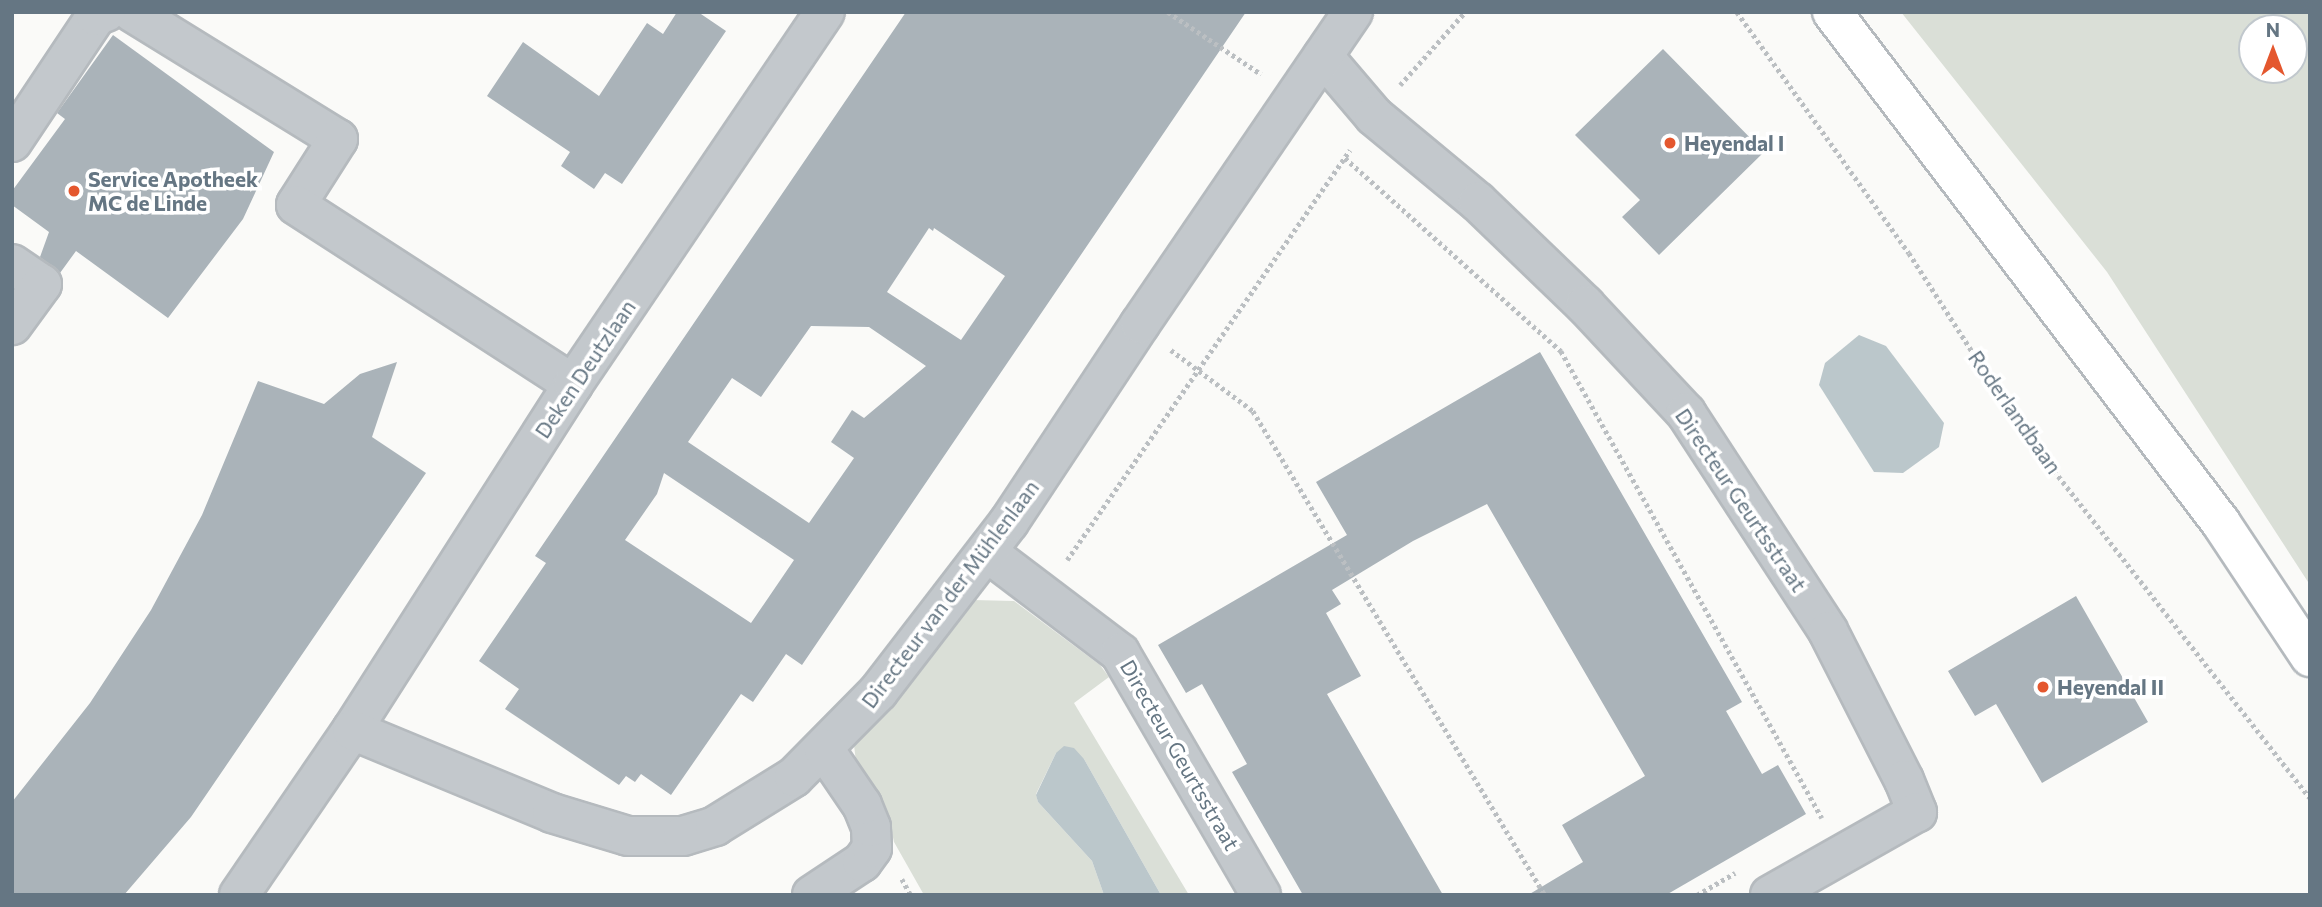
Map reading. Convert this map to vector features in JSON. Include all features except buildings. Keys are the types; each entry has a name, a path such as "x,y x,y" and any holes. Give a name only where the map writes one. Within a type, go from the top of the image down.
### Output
{"main road":[{"path":"1832,12 2221,523 2310,657"}],"street":[{"path":"12,142 96,16 106,12"},
{"path":"132,12 338,139 296,205 573,384"},
{"name":"Directeur van der Mühlenlaan","path":"352,730 552,813 628,836 683,836 715,826 794,778 878,692 987,552 1353,12"},
{"name":"Deken Deutzlaan","path":"352,730 573,384 824,13"},
{"name":"Directeur Geurtsstraat","path":"1323,56 1374,116 1478,202 1585,305 1686,413 1828,631 1871,713 1917,812 1757,881"},
{"path":"12,264 42,284 12,325"},
{"name":"Directeur Geurtsstraat","path":"987,552 1120,653 1261,895"},
{"path":"239,895 352,730"},
{"path":"812,895 862,862 872,848 871,827 862,804 824,749"}],"path":[{"path":"1168,12 1295,97"},
{"path":"1042,595 1374,116 1465,12"},
{"name":"Roderlandbaan","path":"1737,12 1909,253 2024,432 2310,798"},
{"path":"1345,158 1561,351 1824,822"},
{"path":"1140,324 1198,373 1253,411 1545,895"},
{"path":"1697,895 1757,881"}],"shaded area":[{"path":"1901,12 2310,12 2310,585 2107,272"},
{"path":"1859,335 1886,346 1944,423 1939,447 1903,473 1874,472 1819,385 1825,363"},
{"path":"973,600 1014,601 1100,665 1109,677 1074,703 1189,895 1161,895 1084,759 1056,753 1036,794 1038,802 1092,861 1104,895 924,895 894,842 889,819 856,762 854,745 899,696"},
{"path":"1064,746 1074,748 1084,759 1161,895 1104,895 1092,861 1038,802 1036,795 1056,753"}],"place":[{"name":"Heyendal I","path":"1670,143"},
{"name":"Service Apotheek MC de Linde","path":"74,191"},
{"name":"Heyendal II","path":"2043,687"}]}
